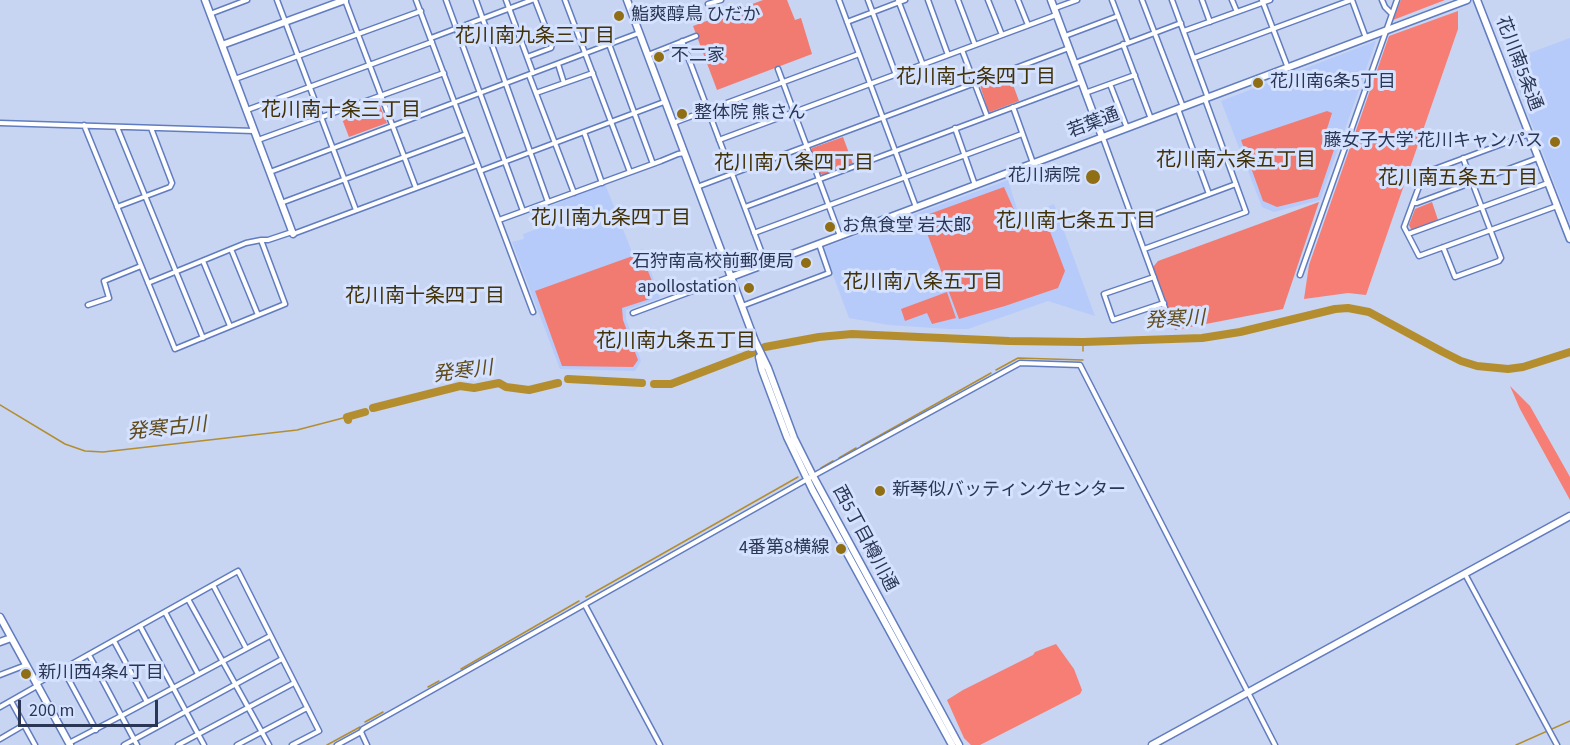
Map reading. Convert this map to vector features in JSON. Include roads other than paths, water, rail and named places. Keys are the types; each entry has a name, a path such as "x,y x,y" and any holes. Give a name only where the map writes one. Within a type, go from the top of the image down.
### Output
{"street":[{"path":"205,0 293,233"},
{"path":"210,14 247,0"},
{"path":"277,0 356,210"},
{"path":"222,45 345,0 416,188"},
{"path":"416,0 533,312"},
{"path":"446,0 523,211"},
{"path":"476,0 548,202"},
{"path":"506,0 527,57 536,93 574,193"},
{"path":"247,110 533,0 552,44 551,48 527,57"},
{"path":"566,0 630,172"},
{"name":"西5丁目樽川通","path":"627,0 755,341 762,370 787,437 959,745"},
{"path":"708,4 720,0"},
{"path":"839,0 916,207"},
{"path":"868,0 896,75"},
{"path":"847,22 905,0"},
{"path":"928,0 948,55"},
{"path":"958,0 975,45"},
{"path":"988,0 1002,35"},
{"path":"1018,0 1028,25"},
{"path":"1051,0 1168,316"},
{"path":"719,140 1028,25 1077,0"},
{"path":"1112,0 1151,119"},
{"path":"1142,0 1209,194"},
{"path":"1144,249 1246,212 1172,0"},
{"path":"1202,0 1210,22"},
{"path":"1232,0 1237,12"},
{"path":"1184,31 1270,0"},
{"path":"1194,58 1351,0 1366,38"},
{"path":"1382,0 1385,8 1392,14"},
{"path":"1300,275 1397,0"},
{"name":"若葉通","path":"731,277 1467,0"},
{"name":"花川南5条通","path":"1477,0 1570,239"},
{"path":"898,1 922,65"},
{"path":"1263,1 1288,68"},
{"path":"235,79 421,11"},
{"path":"1064,36 1118,16"},
{"path":"1074,63 1181,23"},
{"path":"270,172 639,33"},
{"path":"647,55 696,36"},
{"path":"682,41 766,264"},
{"path":"609,44 653,164"},
{"path":"697,187 1069,48"},
{"path":"962,50 987,116"},
{"path":"673,123 859,54"},
{"path":"558,64 564,83"},
{"path":"778,69 840,236"},
{"path":"258,140 444,73"},
{"path":"536,93 593,73"},
{"path":"1085,93 1135,75"},
{"path":"745,207 1081,82"},
{"path":"1110,84 1127,128"},
{"path":"480,171 664,102"},
{"path":"1013,107 1033,163"},
{"path":"0,123 254,131"},
{"path":"84,125 175,350 285,304 261,240"},
{"path":"117,127 203,338"},
{"path":"117,207 170,187 172,183 152,128"},
{"path":"955,128 975,185"},
{"path":"584,132 602,183"},
{"path":"281,203 466,134"},
{"path":"754,233 1022,134"},
{"path":"1528,134 1424,173 1404,227 1419,256 1557,206"},
{"path":"499,220 684,153"},
{"path":"1443,247 1455,277 1499,261 1501,258 1463,158"},
{"path":"1413,203 1418,204 1538,158"},
{"path":"148,283 246,243 293,233 478,165"},
{"path":"1408,234 1549,183"},
{"path":"1134,222 1236,184"},
{"path":"742,306 829,273 819,244"},
{"path":"231,249 258,315"},
{"path":"203,261 230,327"},
{"path":"88,305 109,298 104,281 141,266"},
{"path":"633,314 731,277"},
{"path":"1154,277 1104,294 1113,320 1164,303"},
{"path":"337,745 1020,363 1080,365 1275,745"},
{"name":"西5丁目樽川通","path":"811,478 952,745"},
{"path":"1152,745 1570,516"},
{"path":"0,705 11,701 63,669 238,571 319,731 292,745"},
{"path":"1464,574 1557,745"},
{"path":"213,585 246,648"},
{"path":"188,599 269,745"},
{"path":"585,605 660,745"},
{"path":"165,612 198,674"},
{"path":"0,617 69,744 270,636"},
{"path":"140,626 204,745"},
{"path":"0,642 11,638"},
{"path":"114,641 147,702"},
{"path":"88,655 137,745"},
{"path":"124,745 282,659"},
{"path":"0,675 26,665"},
{"path":"63,669 96,730"},
{"path":"178,745 294,682"},
{"path":"11,701 35,745"},
{"path":"237,745 307,708"},
{"path":"0,739 24,725"},
{"path":"361,732 367,745"}],"waterway":[{"name":"発寒川","path":"765,347 819,337 852,334 1083,342 1202,338 1348,308 1369,312 1443,352 1477,366 1508,369 1523,367 1570,352"},
{"path":"1083,342 1083,351"},
{"name":"発寒川","path":"654,384 671,384 752,353"},
{"path":"996,370 1018,358 1083,360"},
{"path":"861,446 991,373"},
{"name":"発寒川","path":"568,379 642,383"},
{"name":"発寒川","path":"373,408 460,386 474,388 499,383 506,387 529,390 558,383"},
{"name":"発寒古川","path":"0,405 65,444 85,451 103,452 297,430 347,417"},
{"name":"発寒川","path":"348,420 347,417 365,412"},
{"path":"839,458 856,448"},
{"path":"821,468 833,461"},
{"path":"586,597 798,477"},
{"path":"461,669 579,601"},
{"path":"428,687 439,681"},
{"path":"365,722 383,712"},
{"path":"1516,745 1570,721"},
{"path":"327,745 360,727"}],"place":[{"name":"鮨爽醇鳥 ひだか","path":"619,16"},
{"name":"不二家","path":"659,57"},
{"name":"花川南6条5丁目","path":"1258,83"},
{"name":"整体院 熊さん","path":"682,114"},
{"name":"藤女子大学 花川キャンパス","path":"1555,142"},
{"name":"花川病院","path":"1093,177"},
{"name":"お魚食堂 岩太郎","path":"830,227"},
{"name":"石狩南高校前郵便局","path":"806,263"},
{"name":"apollostation","path":"749,288"},
{"name":"新琴似バッティングセンター","path":"880,491"},
{"name":"4番第8横線","path":"841,549"},
{"name":"新川西4条4丁目","path":"26,674"}],"district":[{"name":"花川南九条三丁目","path":"535,38"},
{"name":"花川南七条四丁目","path":"976,79"},
{"name":"花川南十条三丁目","path":"341,112"},
{"name":"花川南六条五丁目","path":"1236,162"},
{"name":"花川南八条四丁目","path":"794,165"},
{"name":"花川南五条五丁目","path":"1458,180"},
{"name":"花川南九条四丁目","path":"611,220"},
{"name":"花川南七条五丁目","path":"1076,223"},
{"name":"花川南八条五丁目","path":"923,284"},
{"name":"花川南十条四丁目","path":"425,298"},
{"name":"花川南九条五丁目","path":"676,343"}]}
